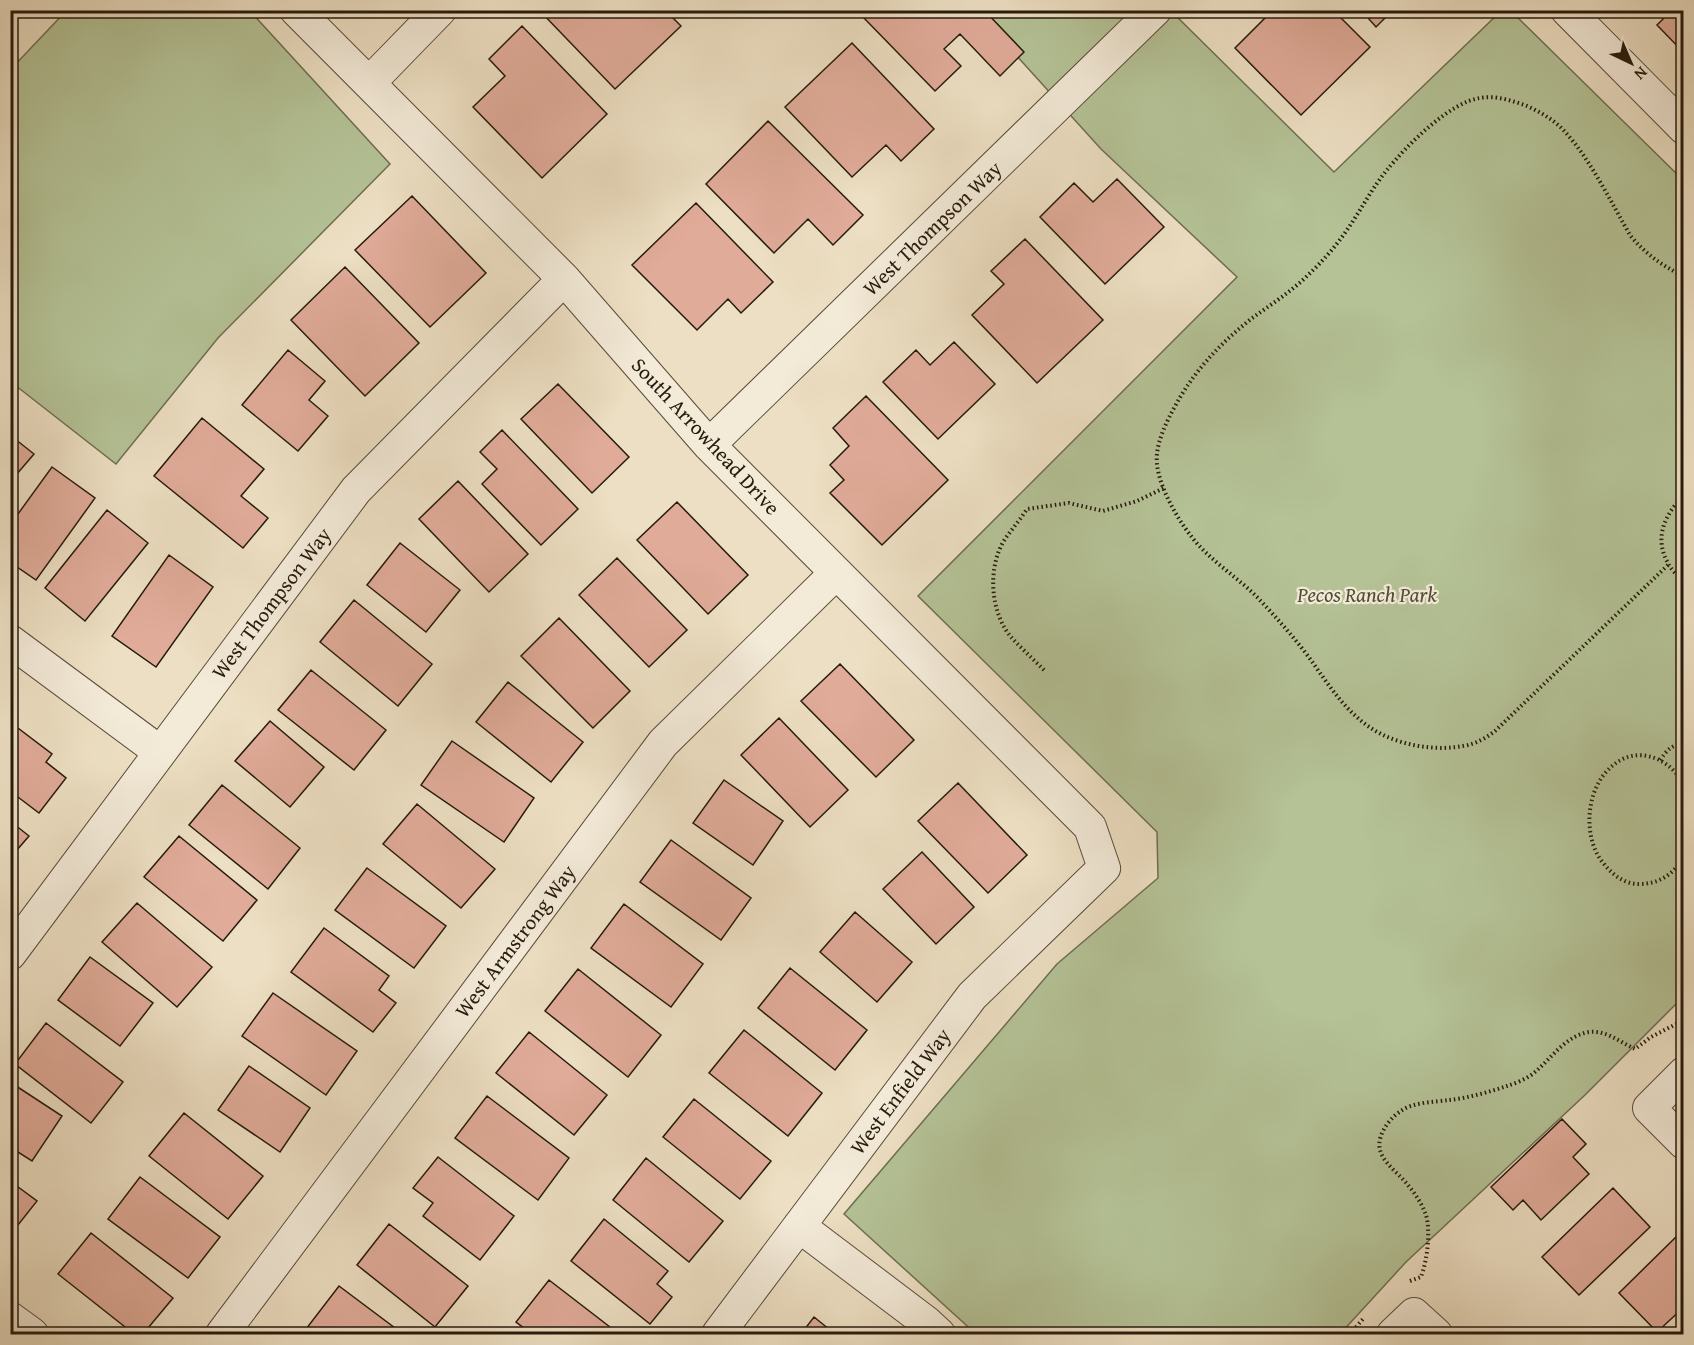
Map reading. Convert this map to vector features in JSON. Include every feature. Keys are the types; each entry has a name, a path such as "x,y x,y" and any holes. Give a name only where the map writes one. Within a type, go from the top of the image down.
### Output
{"street":[{"name":"South Arrowhead Drive","path":"296,10 564,279 709,446 1090,827 1104,867"},
{"path":"369,83 440,10"},
{"name":"West Thompson Way","path":"709,446 1155,10"},
{"path":"1567,10 1683,128"},
{"name":"West Thompson Way","path":"10,954 356,490 564,279"},
{"name":"West Armstrong Way","path":"222,1335 663,743 836,573"},
{"path":"10,641 160,752"},
{"name":"West Enfield Way","path":"718,1335 972,996 1104,867"},
{"path":"1683,1073 1649,1108 1683,1143"},
{"path":"799,1226 926,1322 939,1335"},
{"path":"10,1318 32,1335"}],"path":[{"path":"1668,565 1496,731 1482,740 1464,746 1412,744 1382,734 1367,726 1349,710 1292,636 1252,592 1207,554 1191,536 1164,489 1157,466 1157,454 1171,412 1199,368 1225,341 1306,277 1345,233 1385,172 1401,153 1439,118 1469,100 1488,97 1508,99 1539,111 1556,124 1580,151 1630,235 1639,246 1660,264 1683,277"},
{"path":"1044,670 1010,636 997,613 992,594 996,560 1004,541 1027,509 1069,503 1103,511 1137,501 1164,489"},
{"path":"1683,496 1672,508 1660,538 1668,565 1683,581"},
{"path":"1660,760 1674,745 1683,744"},
{"path":"1683,785 1676,772 1650,755 1635,755 1621,760 1607,770 1594,793 1590,819 1592,842 1599,858 1620,879 1635,884 1648,884 1668,876 1677,868 1683,857"},
{"path":"1404,1284 1421,1277 1427,1261 1426,1244 1429,1231 1426,1214 1418,1199 1407,1183 1382,1157 1379,1148 1384,1130 1396,1115 1407,1108 1485,1092 1522,1081 1534,1073 1564,1043 1587,1032 1609,1035 1635,1049 1651,1037 1683,1020"},
{"path":"1350,1335 1369,1311"}],"green space":[{"path":"66,11 250,11 390,164 218,338 116,464 11,382 11,69"},
{"name":"Pecos Ranch Park","path":"976,11 1171,11 1334,172 1501,11 1511,11 1683,180 1683,997 1585,1095 1406,1262 1340,1334 976,1334 844,1214 1057,964 1158,878 1157,832 918,596 1237,277 1101,149"}],"building":[{"path":"539,10 665,10 681,26 615,89"},
{"path":"868,10 984,10 1024,52 1000,76 960,34 944,49 961,66 935,91 862,16"},
{"path":"1261,10 1333,10 1370,47 1301,115 1235,48 1267,16"},
{"path":"1361,10 1393,10 1376,27"},
{"path":"1672,10 1684,10 1684,53 1657,25"},
{"path":"522,26 607,114 542,178 473,107 505,76 489,59"},
{"path":"852,43 934,129 901,161 886,145 852,177 785,107"},
{"path":"768,121 863,215 833,245 808,219 774,253 706,184"},
{"path":"1117,179 1164,227 1105,284 1040,217 1074,183 1093,202"},
{"path":"412,196 486,273 430,327 355,250"},
{"path":"696,203 773,282 741,313 728,299 697,330 632,265"},
{"path":"1025,239 1103,320 1037,383 972,315 1004,284 991,271"},
{"path":"345,267 419,343 365,396 291,320"},
{"path":"954,342 995,384 938,439 883,382 916,350 930,365"},
{"path":"288,350 325,381 309,400 328,416 298,451 242,405"},
{"path":"558,384 629,457 592,493 521,419"},
{"path":"866,396 948,480 882,545 830,493 844,480 830,465 849,446 833,428"},
{"path":"202,418 264,469 241,496 268,518 243,548 154,476"},
{"path":"502,430 578,509 541,545 482,484 497,469 480,452"},
{"path":"10,435 34,454 10,482"},
{"path":"52,467 95,498 36,580 10,562 10,525"},
{"path":"458,481 528,554 489,592 419,519"},
{"path":"677,502 748,575 708,614 637,540"},
{"path":"107,510 148,543 85,621 45,588"},
{"path":"400,543 460,590 426,632 367,585"},
{"path":"169,555 213,587 156,667 112,636"},
{"path":"617,558 687,630 649,667 579,595"},
{"path":"354,600 432,664 398,706 320,642"},
{"path":"559,618 630,691 593,728 521,656"},
{"path":"840,664 914,740 876,777 801,701"},
{"path":"311,670 386,730 354,770 278,710"},
{"path":"508,682 583,742 551,782 476,722"},
{"path":"779,718 848,790 810,827 741,755"},
{"path":"270,721 324,767 290,807 235,761"},
{"path":"10,722 52,754 46,762 66,778 39,813 10,791"},
{"path":"452,741 534,798 504,842 421,785"},
{"path":"724,780 783,821 753,865 693,823"},
{"path":"958,783 1027,855 988,893 918,821"},
{"path":"222,785 300,848 268,889 189,825"},
{"path":"417,804 495,869 461,908 383,844"},
{"path":"10,821 29,836 10,858"},
{"path":"179,836 257,900 223,941 144,877"},
{"path":"671,840 751,898 721,940 640,882"},
{"path":"922,852 974,907 936,944 883,889"},
{"path":"367,868 446,926 414,968 335,910"},
{"path":"137,903 212,967 177,1007 102,942"},
{"path":"624,904 703,964 671,1007 591,948"},
{"path":"855,912 912,962 877,1002 820,952"},
{"path":"324,928 389,976 379,990 396,1003 373,1032 291,972"},
{"path":"90,957 153,1003 120,1046 58,1000"},
{"path":"790,968 867,1030 835,1070 758,1008"},
{"path":"578,969 661,1035 628,1077 545,1011"},
{"path":"273,993 357,1051 326,1095 242,1036"},
{"path":"46,1023 123,1082 91,1123 15,1064"},
{"path":"744,1030 822,1093 788,1136 709,1073"},
{"path":"529,1032 607,1095 574,1135 496,1073"},
{"path":"249,1066 310,1108 280,1152 218,1110"},
{"path":"10,1082 62,1116 32,1161 10,1147"},
{"path":"487,1096 569,1158 538,1200 455,1138"},
{"path":"694,1099 771,1161 740,1199 663,1137"},
{"path":"184,1113 263,1176 228,1219 149,1156"},
{"path":"1562,1119 1586,1144 1573,1157 1589,1174 1541,1220 1523,1200 1513,1210 1491,1187"},
{"path":"438,1157 514,1216 480,1260 423,1216 433,1203 413,1188"},
{"path":"646,1158 723,1221 689,1262 613,1200"},
{"path":"140,1177 220,1237 188,1278 108,1219"},
{"path":"10,1181 37,1201 10,1235"},
{"path":"1613,1188 1650,1227 1579,1295 1542,1257"},
{"path":"604,1219 668,1271 657,1284 672,1297 650,1324 571,1261"},
{"path":"389,1224 468,1286 435,1327 357,1265"},
{"path":"91,1233 173,1298 143,1334 134,1334 58,1274"},
{"path":"1678,1235 1684,1240 1684,1307 1657,1332 1619,1293"},
{"path":"549,1280 619,1334 532,1334 516,1322"},
{"path":"339,1286 403,1334 314,1334 306,1329"},
{"path":"814,1317 835,1334 801,1334"}]}
